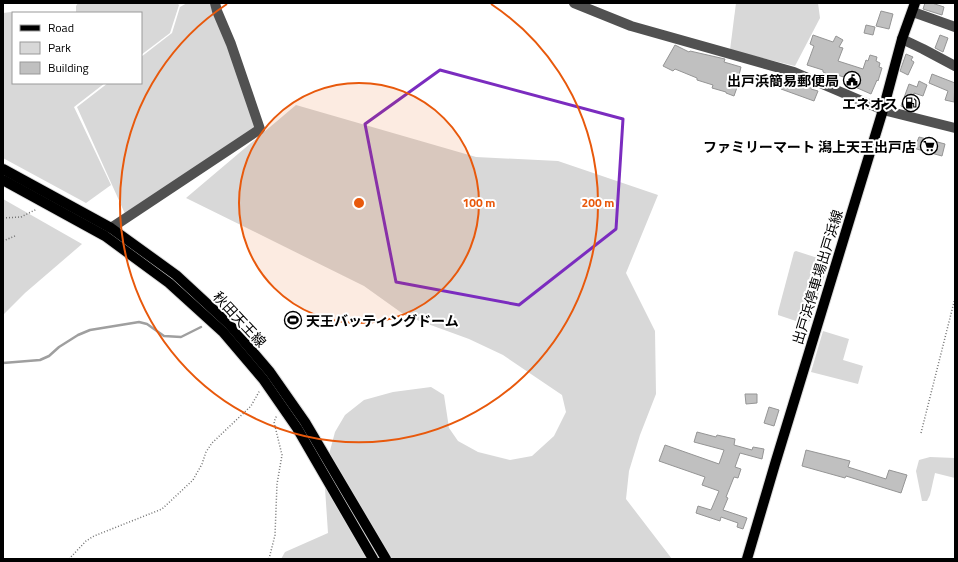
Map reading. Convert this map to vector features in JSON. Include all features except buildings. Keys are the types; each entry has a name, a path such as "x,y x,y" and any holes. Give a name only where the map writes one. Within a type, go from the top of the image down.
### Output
{"main road":[{"name":"出戸浜停車場出戸浜線","path":"747,559 774,464 883,110 902,39 914,8"},
{"name":"秋田天王線","path":"3,169 111,228 176,275 229,324 270,372 305,422 386,559"},
{"name":"秋田天王線","path":"3,180 105,236 169,283 223,332 264,381 297,428 373,559"}],"street":[{"path":"111,228 260,128 215,3"},
{"path":"574,3 630,26 794,72 883,110 955,128"},
{"path":"914,8 955,27"},
{"path":"902,39 955,66"}],"path":[{"path":"3,218 21,217 47,203"},
{"path":"3,240 15,236"},
{"path":"921,433 955,298"},
{"path":"68,559 86,541 94,536 162,509 193,480 202,464 206,452 212,443 251,406 264,381"},
{"path":"269,559 275,535 277,484 282,455 274,422 277,414 283,408"}],"highlighted area":[{"path":"440,70 623,119 616,229 519,305 396,282 365,124"}],"green space":[{"path":"78,3 177,3 179,5 170,33 142,54 142,12 76,12 76,6"},
{"path":"187,3 210,3 229,43 258,128 126,216 77,107 107,84 142,84 142,56 172,33 180,7"},
{"path":"736,3 818,3 820,18 795,66 730,50"},
{"path":"12,12 12,84 104,84 74,107 111,185 86,203 3,158 3,13"},
{"path":"296,105 476,157 558,161 658,195 626,273 655,331 656,394 640,435 629,471 626,499 672,559 281,559 285,552 328,533 324,473 335,432 345,415 364,400 393,392 431,387 444,395 449,428 458,441 478,452 510,460 532,456 554,436 566,412 562,395 503,355 469,339 406,316 364,286 186,198"},
{"path":"3,199 82,244 25,293 3,315"},
{"path":"796,251 827,261 828,265 810,321 805,324 778,315 794,252"},
{"path":"823,331 849,339 843,360 863,366 858,384 811,372"},
{"path":"930,457 955,458 955,478 935,473 930,495 927,501 922,501 916,471 919,460"}],"waterway":[{"path":"3,363 40,360 49,356 59,347 78,335 90,330 139,322 147,324 164,336 181,337 201,327"}],"place":[{"name":"出戸浜簡易郵便局","path":"852,80"},
{"name":"エネオス","path":"911,103"},
{"name":"ファミリーマート 潟上天王出戸店","path":"929,146"},
{"name":"天王バッティングドーム","path":"293,320"}]}
